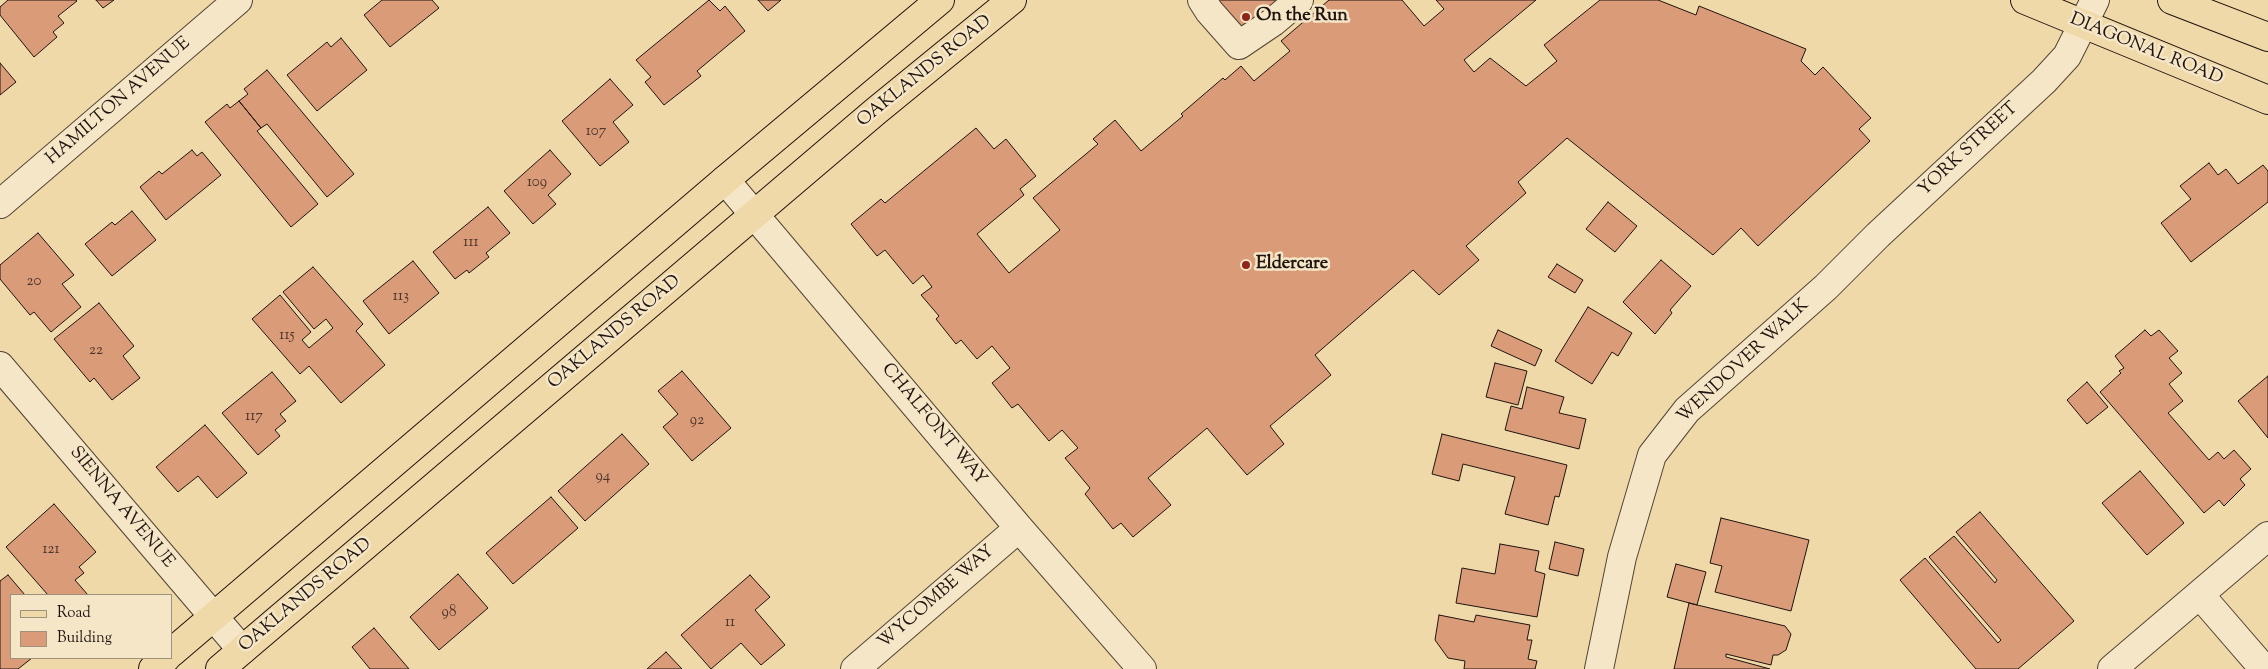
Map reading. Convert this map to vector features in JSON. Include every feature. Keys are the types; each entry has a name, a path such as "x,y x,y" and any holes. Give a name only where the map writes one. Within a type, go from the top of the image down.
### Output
{"main road":[{"path":"172,652 725,180 940,0"},
{"name":"OAKLANDS ROAD","path":"220,669 755,214 1012,0"},
{"name":"DIAGONAL ROAD","path":"2025,0 2268,100"},
{"path":"2172,0 2268,37"},
{"path":"153,669 165,659"}],"street":[{"name":"HAMILTON AVENUE","path":"0,204 238,0"},
{"path":"1202,0 1209,12 1239,45 1273,22 1299,0"},
{"name":"YORK STREET","path":"1826,287 1878,235 2044,81 2067,56 2095,0"},
{"name":"CHALFONT WAY","path":"725,180 1019,528 1142,669"},
{"name":"WENDOVER WALK","path":"1599,669 1622,557 1652,455 1687,410 1826,287"},
{"name":"SIENNA AVENUE","path":"0,366 242,650"},
{"name":"WYCOMBE WAY","path":"855,669 1019,528"},
{"path":"2112,669 2268,536"},
{"path":"2200,595 2264,669"}],"building":[{"path":"8,0 77,1 58,16 64,23 53,32 57,37 34,57 0,15 0,7"},
{"path":"96,0 114,0 103,8"},
{"path":"382,0 432,0 439,8 390,47 364,15"},
{"path":"709,0 720,11 725,6 745,31 697,71 701,76 664,105 645,82 651,77 636,60"},
{"path":"758,0 781,0 768,11"},
{"name":"On the Run","path":"1215,0 1282,0 1244,33"},
{"name":"Eldercare","path":"1329,0 1402,0 1424,26 1444,9 1436,0 1536,0 1464,60 1474,72 1490,58 1526,86 1557,61 1544,45 1600,0 1658,0 1696,15 1699,6 1806,49 1801,61 1815,75 1823,67 1871,118 1859,129 1870,141 1758,246 1741,228 1713,255 1567,138 1518,182 1526,193 1466,246 1479,260 1439,295 1413,270 1315,355 1331,375 1270,426 1284,444 1247,475 1207,428 1148,478 1171,505 1133,537 1121,523 1113,529 1085,494 1090,488 1065,458 1078,448 1062,430 1049,441 1018,404 1012,408 992,383 1010,368 992,346 977,359 961,340 956,344 936,319 939,316 921,295 932,287 923,275 913,284 885,250 877,256 851,224 881,199 885,203 976,128 994,149 1006,139 1036,176 1020,189 1024,195 977,234 1009,273 1060,230 1033,198 1098,144 1093,139 1115,120 1141,151 1183,116 1181,114 1223,78 1225,80 1241,66 1254,81 1290,51 1281,41"},
{"path":"341,38 367,70 317,111 287,75 327,42 331,47"},
{"path":"0,63 16,82 0,95"},
{"path":"267,70 354,174 327,197 267,124 261,128 239,101 248,94 244,89"},
{"path":"610,79 633,105 613,122 629,142 600,166 562,121"},
{"path":"239,101 261,128 257,131 318,204 291,227 205,122 227,104 230,108"},
{"path":"192,150 197,156 202,152 221,175 166,220 140,187 159,171 162,174"},
{"path":"550,150 571,174 548,195 556,204 533,224 504,191"},
{"path":"2209,163 2218,175 2226,169 2238,184 2263,165 2268,171 2268,202 2191,262 2161,223 2191,199 2180,186"},
{"path":"1608,202 1637,226 1615,252 1586,229"},
{"path":"488,207 510,233 486,253 489,257 469,273 467,270 455,279 433,252"},
{"path":"132,211 156,240 112,276 85,244 112,222 115,225"},
{"path":"38,233 74,275 62,284 81,307 51,332 34,312 30,315 0,279 0,265"},
{"path":"1661,260 1691,286 1670,310 1672,313 1655,334 1623,302"},
{"path":"413,261 439,293 389,334 363,301"},
{"path":"1557,264 1583,280 1575,293 1548,277"},
{"path":"313,267 363,324 356,331 385,365 341,403 309,366 300,374 252,319 280,295 311,332 302,340 309,348 333,328 326,319 314,329 283,292"},
{"path":"99,303 134,346 123,356 140,378 112,400 94,378 90,382 54,339"},
{"path":"1588,307 1632,333 1618,356 1612,352 1592,384 1555,361"},
{"path":"1498,330 1542,350 1535,366 1491,346"},
{"path":"2145,330 2151,336 2159,330 2178,351 2169,358 2182,373 2169,384 2183,401 2168,413 2209,460 2218,452 2224,459 2234,450 2251,469 2240,479 2245,485 2224,506 2219,500 2204,513 2100,392 2124,368 2115,356"},
{"path":"1495,363 1527,371 1518,405 1486,397"},
{"path":"682,371 731,428 692,461 663,427 678,414 658,391"},
{"path":"272,372 296,401 280,414 286,421 275,430 280,436 258,455 222,413"},
{"path":"2268,376 2268,438 2238,401"},
{"path":"2087,382 2108,407 2087,424 2067,400"},
{"path":"1527,387 1564,397 1559,413 1586,419 1579,449 1505,430 1511,406 1522,409"},
{"path":"205,425 247,473 217,498 198,476 178,492 156,467"},
{"path":"622,434 649,464 585,521 558,491"},
{"path":"1442,434 1567,465 1559,497 1555,496 1548,525 1505,514 1515,477 1463,464 1459,481 1432,474"},
{"path":"2140,471 2184,523 2147,555 2102,503"},
{"path":"551,497 578,528 513,584 486,553"},
{"path":"54,504 96,552 79,567 84,573 75,580 87,594 47,594 6,547"},
{"path":"1980,512 2074,621 2018,669 1976,669 1900,580 1925,558 1998,643 2001,640 1929,557 1954,536 1995,583 1997,580 1956,532"},
{"path":"1721,518 1809,540 1791,611 1715,592 1722,566 1710,563"},
{"path":"1555,542 1584,549 1578,576 1549,569"},
{"path":"1500,544 1539,551 1535,571 1545,574 1537,617 1456,603 1462,568 1495,574"},
{"path":"1676,564 1706,572 1697,605 1667,597"},
{"path":"458,574 488,608 439,650 410,617"},
{"path":"8,575 24,594 10,594 10,659 31,659 18,669 0,669 0,581"},
{"path":"750,575 770,597 755,610 785,645 761,665 741,643 711,669 681,635"},
{"path":"1689,603 1785,626 1791,634 1786,650 1778,655 1773,655 1771,665 1726,654 1726,657 1770,669 1674,669"},
{"path":"1439,615 1474,622 1476,615 1530,625 1527,640 1532,640 1528,659 1537,661 1535,669 1464,669 1465,661 1448,658 1435,640"},
{"path":"374,628 409,669 370,669 352,647"},
{"path":"666,652 682,669 647,669"}],"place":[{"name":"On the Run","path":"1246,17"},
{"name":"Eldercare","path":"1246,265"}]}
